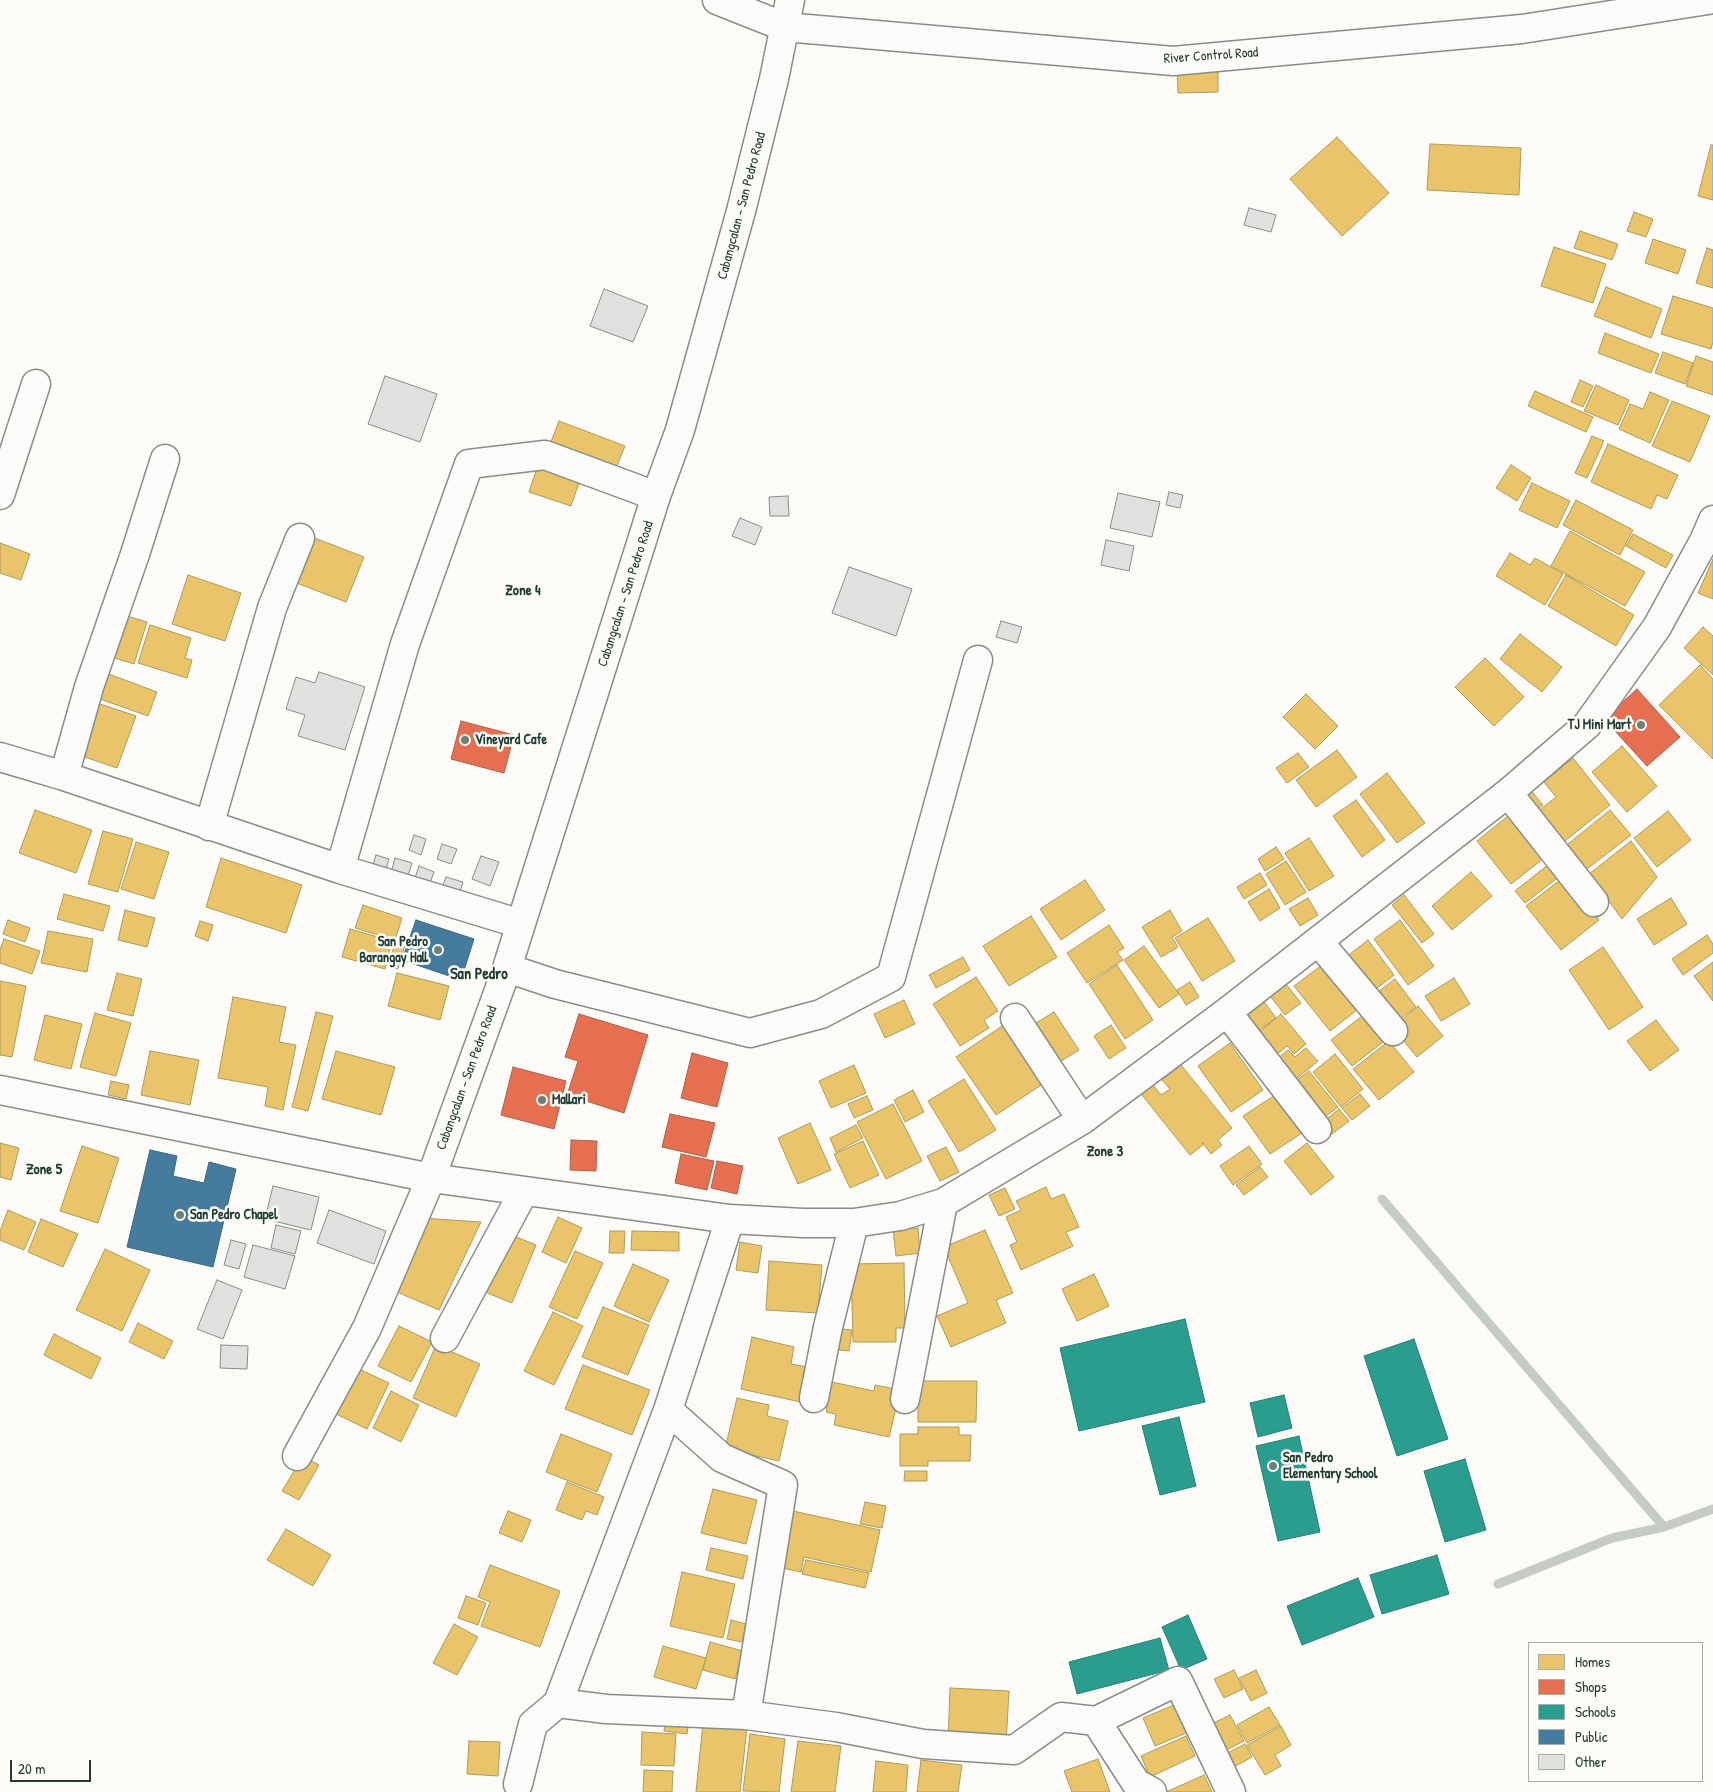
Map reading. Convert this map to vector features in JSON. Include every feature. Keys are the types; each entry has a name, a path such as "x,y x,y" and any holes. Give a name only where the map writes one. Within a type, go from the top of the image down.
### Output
{"street":[{"name":"River Control Road","path":"717,0 785,26 1173,61 1522,29 1708,0"},
{"name":"Cabangcalan - San Pedro Road","path":"298,1456 366,1328 431,1178 507,968 656,496 680,430 741,211 790,0"},
{"path":"0,495 36,384"},
{"path":"340,869 405,644 468,464 545,455 656,496"},
{"path":"64,776 89,687 135,554 165,458"},
{"path":"0,1090 431,1178 730,1219 803,1224 854,1223 900,1216 943,1203 1082,1120 1227,1012 1508,793 1587,725 1657,627 1704,541 1713,520"},
{"path":"209,826 272,608 300,538"},
{"path":"507,968 555,984 750,1033 821,1014 891,977 978,660"},
{"path":"0,756 340,869 521,924"},
{"path":"1508,793 1594,902"},
{"path":"1318,941 1393,1031"},
{"path":"1227,1012 1317,1129"},
{"path":"1015,1018 1082,1120"},
{"path":"445,1338 524,1191"},
{"path":"905,1398 943,1203"},
{"path":"518,1784 533,1724 558,1703 668,1410 730,1219"},
{"path":"814,1398 828,1327 854,1223"},
{"path":"668,1410 722,1458 783,1485 746,1715"},
{"path":"558,1703 606,1709 746,1715 836,1727 923,1744 1014,1750 1061,1716 1096,1721 1178,1681 1231,1792"},
{"path":"1096,1721 1136,1783 1152,1792"}],"building: Homes":[{"path":"1177,69 1218,69 1218,92 1178,93"},
{"path":"1337,137 1389,193 1342,236 1290,179"},
{"path":"1430,144 1521,148 1519,195 1427,190"},
{"path":"1711,145 1713,145 1713,200 1698,196"},
{"path":"1634,212 1653,219 1646,237 1627,231"},
{"path":"1580,231 1618,244 1612,260 1574,248"},
{"path":"1653,239 1686,250 1678,274 1645,263"},
{"path":"1554,247 1606,264 1593,303 1541,286"},
{"path":"1707,248 1713,250 1713,288 1696,283"},
{"path":"1606,287 1662,309 1651,338 1594,316"},
{"path":"1673,296 1713,308 1713,342 1711,349 1661,334"},
{"path":"1605,333 1659,354 1651,373 1598,353"},
{"path":"1663,352 1693,363 1685,384 1655,373"},
{"path":"1696,356 1713,362 1713,395 1686,386"},
{"path":"1580,380 1593,386 1583,407 1571,402"},
{"path":"1596,385 1629,400 1618,425 1584,411"},
{"path":"1535,391 1593,417 1586,432 1528,406"},
{"path":"1650,392 1669,400 1650,443 1619,429 1630,404 1643,409"},
{"path":"1672,401 1710,416 1690,462 1652,446"},
{"path":"559,421 625,446 614,473 549,447"},
{"path":"1592,436 1604,441 1587,478 1575,473"},
{"path":"1608,444 1678,475 1667,499 1657,495 1651,509 1591,482"},
{"path":"538,465 580,480 571,506 529,492"},
{"path":"1511,465 1531,478 1517,501 1496,488"},
{"path":"1532,483 1570,501 1557,528 1519,510"},
{"path":"1576,500 1633,530 1620,555 1563,525"},
{"path":"1570,531 1645,572 1625,606 1551,566"},
{"path":"1633,534 1673,555 1666,568 1626,546"},
{"path":"312,537 364,557 346,602 294,582"},
{"path":"0,543 30,554 21,580 0,573"},
{"path":"1510,553 1530,565 1535,558 1563,574 1545,605 1496,576"},
{"path":"1713,559 1713,599 1698,593"},
{"path":"188,575 241,593 225,641 172,624"},
{"path":"1566,575 1634,615 1616,646 1548,606"},
{"path":"124,615 147,622 134,664 111,657"},
{"path":"150,625 191,638 185,658 192,660 187,678 138,663"},
{"path":"1703,627 1713,636 1713,675 1684,648"},
{"path":"1520,634 1562,667 1542,692 1500,659"},
{"path":"1485,658 1524,697 1494,726 1455,687"},
{"path":"1700,665 1713,679 1713,759 1659,705"},
{"path":"106,673 157,692 148,716 97,698"},
{"path":"1306,694 1338,726 1315,749 1283,717"},
{"path":"91,701 136,716 117,768 73,753"},
{"path":"1622,746 1657,786 1627,812 1592,772"},
{"path":"1337,750 1357,777 1316,807 1296,780"},
{"path":"1298,753 1309,767 1287,783 1276,768"},
{"path":"1573,758 1610,805 1561,844 1536,813 1556,797 1544,782"},
{"path":"1387,773 1425,823 1397,843 1360,794"},
{"path":"1529,788 1543,805 1532,814 1518,798"},
{"path":"1356,800 1385,840 1362,857 1333,816"},
{"path":"35,810 92,830 76,873 19,853"},
{"path":"1610,810 1631,835 1583,872 1563,848"},
{"path":"1514,811 1549,854 1511,884 1477,841"},
{"path":"1668,811 1691,840 1657,867 1634,838"},
{"path":"103,831 133,839 118,892 88,884"},
{"path":"1309,838 1334,876 1309,891 1285,853"},
{"path":"1631,841 1657,877 1622,919 1589,874"},
{"path":"136,842 169,852 154,899 121,889"},
{"path":"1276,847 1284,859 1265,871 1258,859"},
{"path":"221,858 302,885 286,933 206,907"},
{"path":"1554,860 1564,873 1525,903 1515,891"},
{"path":"1286,861 1306,892 1285,905 1266,874"},
{"path":"1471,872 1492,896 1452,930 1432,906"},
{"path":"1260,873 1267,885 1244,899 1237,887"},
{"path":"1564,877 1599,920 1561,950 1526,906"},
{"path":"1085,880 1105,910 1061,940 1040,909"},
{"path":"1269,889 1280,908 1260,921 1248,902"},
{"path":"64,894 110,906 103,931 57,919"},
{"path":"1404,895 1434,934 1422,943 1392,905"},
{"path":"1308,898 1318,915 1300,926 1289,909"},
{"path":"1671,898 1687,924 1654,945 1637,919"},
{"path":"363,905 402,918 395,940 355,928"},
{"path":"125,910 155,918 147,947 118,940"},
{"path":"1170,910 1182,931 1172,937 1178,947 1161,957 1142,927"},
{"path":"1031,916 1057,957 1009,986 983,946"},
{"path":"1208,918 1235,961 1202,981 1175,938"},
{"path":"8,920 30,928 25,942 3,934"},
{"path":"1400,920 1434,966 1408,985 1374,939"},
{"path":"200,921 213,925 208,941 195,936"},
{"path":"1109,925 1124,948 1117,952 1123,960 1087,983 1067,953"},
{"path":"350,929 392,941 385,969 342,957"},
{"path":"48,931 93,939 87,972 41,963"},
{"path":"1707,935 1713,944 1713,953 1683,975 1672,959"},
{"path":"4,939 40,951 32,974 0,963 0,950"},
{"path":"1368,940 1394,975 1368,995 1341,961"},
{"path":"395,943 405,945 398,969 388,966"},
{"path":"1144,946 1179,994 1159,1008 1124,960"},
{"path":"1603,947 1643,1007 1609,1030 1569,970"},
{"path":"963,957 970,970 936,988 929,975"},
{"path":"1713,962 1713,1001 1694,976"},
{"path":"1117,965 1153,1020 1125,1039 1089,984"},
{"path":"1322,965 1357,1010 1330,1031 1294,986"},
{"path":"117,973 142,979 133,1016 107,1010"},
{"path":"397,973 449,986 440,1020 388,1006"},
{"path":"976,977 998,1011 984,1020 989,1028 960,1046 933,1004"},
{"path":"1454,978 1470,1004 1441,1021 1425,996"},
{"path":"1395,979 1416,1007 1391,1026 1370,998"},
{"path":"0,981 26,986 12,1057 0,1055"},
{"path":"1190,982 1199,997 1186,1005 1177,990"},
{"path":"1286,984 1301,1003 1285,1015 1270,996"},
{"path":"233,997 286,1007 279,1042 296,1045 283,1110 265,1106 268,1087 218,1078"},
{"path":"904,1000 915,1024 885,1038 874,1014"},
{"path":"1263,1000 1276,1018 1251,1036 1238,1019"},
{"path":"1418,1006 1443,1036 1417,1057 1393,1028"},
{"path":"316,1012 333,1016 308,1111 292,1107"},
{"path":"1054,1012 1079,1050 1053,1066 1028,1028"},
{"path":"95,1013 131,1023 116,1076 80,1067"},
{"path":"1366,1013 1387,1039 1352,1066 1331,1040"},
{"path":"1281,1014 1306,1044 1294,1054 1287,1046 1269,1061 1251,1039"},
{"path":"45,1015 82,1024 71,1069 34,1060"},
{"path":"1656,1020 1679,1050 1650,1071 1627,1041"},
{"path":"1005,1024 1044,1083 996,1115 956,1057"},
{"path":"1111,1025 1126,1048 1109,1059 1094,1036"},
{"path":"1389,1041 1414,1072 1379,1100 1353,1069"},
{"path":"1230,1043 1263,1090 1231,1112 1198,1066"},
{"path":"1306,1048 1318,1061 1289,1085 1271,1064 1288,1050 1295,1057"},
{"path":"150,1051 199,1060 190,1105 141,1095"},
{"path":"336,1051 395,1067 381,1115 322,1099"},
{"path":"1335,1054 1363,1089 1341,1107 1313,1072"},
{"path":"854,1065 866,1093 831,1108 819,1081"},
{"path":"1181,1065 1232,1128 1218,1140 1222,1145 1211,1154 1202,1142 1203,1145 1190,1155 1138,1090 1150,1081 1161,1095 1170,1089 1162,1080"},
{"path":"1309,1071 1338,1107 1317,1123 1288,1087"},
{"path":"964,1079 996,1130 959,1152 928,1101"},
{"path":"111,1081 129,1085 126,1099 108,1095"},
{"path":"913,1090 924,1112 905,1122 894,1100"},
{"path":"1360,1094 1370,1106 1352,1120 1342,1108"},
{"path":"1275,1095 1302,1133 1270,1154 1243,1116"},
{"path":"867,1096 873,1110 854,1118 848,1104"},
{"path":"893,1104 922,1161 886,1179 857,1122"},
{"path":"1339,1109 1349,1121 1328,1137 1319,1125"},
{"path":"810,1123 831,1170 798,1184 778,1138"},
{"path":"856,1125 863,1138 836,1152 830,1138"},
{"path":"863,1141 879,1175 850,1188 834,1154"},
{"path":"0,1143 19,1148 11,1180 0,1177"},
{"path":"1307,1143 1334,1177 1311,1195 1284,1161"},
{"path":"82,1146 119,1158 98,1223 60,1211"},
{"path":"1249,1146 1262,1164 1233,1185 1220,1166"},
{"path":"946,1147 959,1172 940,1181 927,1156"},
{"path":"1260,1167 1268,1177 1244,1195 1236,1185"},
{"path":"1046,1187 1051,1199 1064,1194 1079,1227 1066,1232 1073,1246 1021,1270 1010,1245 1017,1242 1006,1217 1021,1210 1016,1201"},
{"path":"1005,1188 1015,1209 999,1216 989,1195"},
{"path":"8,1210 36,1222 24,1250 0,1240 0,1231"},
{"path":"558,1217 582,1228 566,1263 542,1252"},
{"path":"421,1218 481,1222 439,1310 390,1289"},
{"path":"41,1219 78,1234 63,1267 28,1252"},
{"path":"918,1228 920,1253 896,1256 893,1229"},
{"path":"985,1230 1013,1293 996,1300 1006,1323 951,1347 937,1316 968,1303 944,1247"},
{"path":"610,1231 625,1231 624,1253 609,1253"},
{"path":"632,1231 679,1232 679,1251 631,1250"},
{"path":"504,1232 536,1245 512,1303 480,1290"},
{"path":"740,1242 762,1246 758,1273 736,1270"},
{"path":"105,1249 150,1270 122,1331 76,1310"},
{"path":"575,1251 603,1263 577,1319 549,1307"},
{"path":"769,1261 822,1265 818,1313 766,1310"},
{"path":"904,1263 905,1328 896,1328 896,1342 853,1342 851,1264"},
{"path":"633,1264 669,1280 649,1322 614,1306"},
{"path":"1094,1274 1109,1306 1077,1321 1062,1289"},
{"path":"603,1307 649,1325 628,1375 582,1357"},
{"path":"553,1312 583,1326 554,1385 524,1371"},
{"path":"138,1323 173,1341 164,1359 129,1342"},
{"path":"399,1326 432,1342 411,1382 378,1366"},
{"path":"831,1328 852,1330 849,1351 829,1349"},
{"path":"54,1334 101,1358 91,1379 44,1355"},
{"path":"752,1337 794,1347 791,1364 813,1368 805,1403 741,1389"},
{"path":"436,1345 480,1364 456,1417 413,1398"},
{"path":"583,1365 650,1390 632,1435 565,1409"},
{"path":"357,1368 389,1383 367,1429 336,1414"},
{"path":"918,1381 977,1381 976,1422 918,1422"},
{"path":"832,1382 874,1391 875,1385 895,1389 899,1396 889,1437 834,1425 836,1414 826,1412"},
{"path":"391,1391 419,1405 401,1442 373,1428"},
{"path":"737,1398 769,1405 767,1416 788,1421 779,1461 725,1449"},
{"path":"918,1427 959,1427 959,1435 971,1435 970,1461 928,1461 928,1466 900,1466 900,1434 918,1434"},
{"path":"561,1434 612,1454 597,1492 546,1472"},
{"path":"303,1456 319,1465 299,1500 282,1491"},
{"path":"905,1471 927,1471 927,1481 904,1481"},
{"path":"567,1482 604,1497 597,1515 586,1511 582,1520 556,1510"},
{"path":"713,1489 757,1500 746,1544 701,1533"},
{"path":"865,1502 886,1506 882,1528 860,1524"},
{"path":"784,1509 880,1530 871,1572 804,1557 801,1572 772,1566"},
{"path":"508,1511 531,1520 522,1542 499,1533"},
{"path":"286,1529 331,1555 313,1586 267,1560"},
{"path":"711,1548 748,1556 743,1579 706,1570"},
{"path":"806,1560 869,1573 865,1588 802,1574"},
{"path":"490,1565 560,1591 540,1647 481,1626 490,1602 478,1597"},
{"path":"682,1572 735,1584 723,1638 670,1626"},
{"path":"466,1596 486,1603 478,1625 458,1618"},
{"path":"731,1620 746,1624 742,1642 727,1639"},
{"path":"454,1624 478,1637 457,1675 433,1663"},
{"path":"710,1642 743,1651 735,1679 703,1670"},
{"path":"663,1646 706,1658 696,1689 654,1677"},
{"path":"1234,1670 1243,1689 1224,1698 1214,1679"},
{"path":"1256,1670 1267,1693 1251,1701 1239,1678"},
{"path":"950,1688 1009,1691 1006,1744 948,1741"},
{"path":"1174,1705 1186,1733 1155,1746 1143,1718"},
{"path":"1269,1707 1280,1725 1247,1743 1237,1725"},
{"path":"1230,1715 1244,1741 1217,1755 1203,1728"},
{"path":"666,1718 689,1721 687,1734 664,1731"},
{"path":"703,1723 747,1727 740,1792 696,1792"},
{"path":"1281,1726 1291,1745 1275,1755 1281,1766 1265,1775 1247,1745"},
{"path":"642,1732 676,1734 674,1766 641,1765"},
{"path":"750,1734 785,1739 779,1792 743,1791"},
{"path":"1186,1736 1195,1756 1150,1777 1141,1756"},
{"path":"469,1741 500,1742 498,1776 467,1774"},
{"path":"798,1741 841,1746 835,1792 791,1792"},
{"path":"1245,1744 1252,1757 1225,1772 1218,1758"},
{"path":"1098,1759 1110,1792 1072,1792 1064,1771"},
{"path":"921,1760 962,1765 958,1792 917,1792"},
{"path":"876,1761 908,1765 906,1792 873,1792"},
{"path":"644,1770 673,1771 672,1792 643,1792"},
{"path":"1204,1775 1212,1792 1166,1792"}],"building: Shops":[{"path":"1637,689 1680,737 1647,766 1604,719"},
{"path":"461,721 514,735 504,773 451,759"},
{"path":"579,1014 648,1035 624,1113 567,1095 578,1061 565,1057"},
{"path":"692,1053 728,1063 717,1107 681,1098"},
{"path":"513,1067 566,1081 554,1129 501,1115"},
{"path":"670,1114 715,1123 706,1157 662,1147"},
{"path":"571,1140 597,1141 596,1171 570,1170"},
{"path":"681,1154 714,1161 707,1190 675,1183"},
{"path":"717,1161 743,1166 737,1194 711,1188"}],"building: Schools":[{"path":"1185,1319 1205,1402 1079,1431 1060,1348"},
{"path":"1414,1339 1448,1439 1397,1456 1364,1356"},
{"path":"1284,1395 1292,1428 1258,1437 1250,1403"},
{"path":"1179,1417 1196,1486 1160,1495 1142,1426"},
{"path":"1299,1436 1320,1532 1278,1541 1256,1446"},
{"path":"1465,1459 1486,1530 1445,1542 1424,1471"},
{"path":"1437,1555 1449,1594 1382,1614 1370,1575"},
{"path":"1358,1578 1374,1617 1302,1645 1287,1606"},
{"path":"1188,1615 1207,1659 1181,1670 1162,1627"},
{"path":"1160,1638 1169,1670 1077,1694 1069,1662"}],"building: Public":[{"name":"San Pedro Barangay Hall","path":"416,920 474,939 461,980 402,960"},
{"name":"San Pedro Chapel","path":"150,1150 177,1156 173,1176 204,1183 209,1162 236,1169 213,1267 127,1247"}],"building: Other":[{"path":"1249,208 1276,215 1271,232 1244,225"},
{"path":"604,289 648,306 633,342 590,326"},
{"path":"385,376 437,394 420,442 368,424"},
{"path":"1169,492 1183,495 1180,508 1166,505"},
{"path":"1118,493 1160,502 1152,537 1110,528"},
{"path":"788,496 789,516 770,516 769,497"},
{"path":"740,518 762,527 755,545 732,536"},
{"path":"1106,540 1134,546 1129,571 1101,565"},
{"path":"849,567 912,589 896,636 832,613"},
{"path":"1001,621 1022,627 1017,643 996,637"},
{"path":"319,672 365,687 345,750 298,736 305,715 286,709 296,677 315,683"},
{"path":"414,835 426,839 421,855 409,850"},
{"path":"442,844 457,849 451,864 437,859"},
{"path":"376,855 389,859 385,872 372,868"},
{"path":"481,856 499,862 490,886 472,879"},
{"path":"395,858 412,863 407,879 391,873"},
{"path":"419,866 434,872 429,886 414,881"},
{"path":"446,877 463,882 458,897 441,891"},
{"path":"273,1186 319,1197 311,1230 265,1219"},
{"path":"329,1210 386,1231 374,1264 317,1243"},
{"path":"276,1225 301,1231 295,1254 271,1248"},
{"path":"231,1240 246,1244 239,1269 224,1265"},
{"path":"253,1245 295,1256 285,1289 244,1277"},
{"path":"217,1280 242,1290 223,1339 197,1329"},
{"path":"221,1345 248,1346 247,1369 220,1368"}],"waterway":[{"path":"1382,1199 1664,1527"},
{"path":"1498,1584 1612,1538 1664,1527 1713,1509"}],"place":[{"name":"TJ Mini Mart","path":"1641,725"},
{"name":"Vineyard Cafe","path":"465,740"},
{"name":"San Pedro Barangay Hall","path":"438,950"},
{"name":"Mallari","path":"542,1100"},
{"name":"San Pedro Chapel","path":"180,1215"},
{"name":"San Pedro Elementary School","path":"1273,1466"}],"district":[{"name":"Zone 4","path":"523,591"},
{"name":"San Pedro","path":"479,975"},
{"name":"Zone 3","path":"1105,1152"},
{"name":"Zone 5","path":"44,1170"}]}
